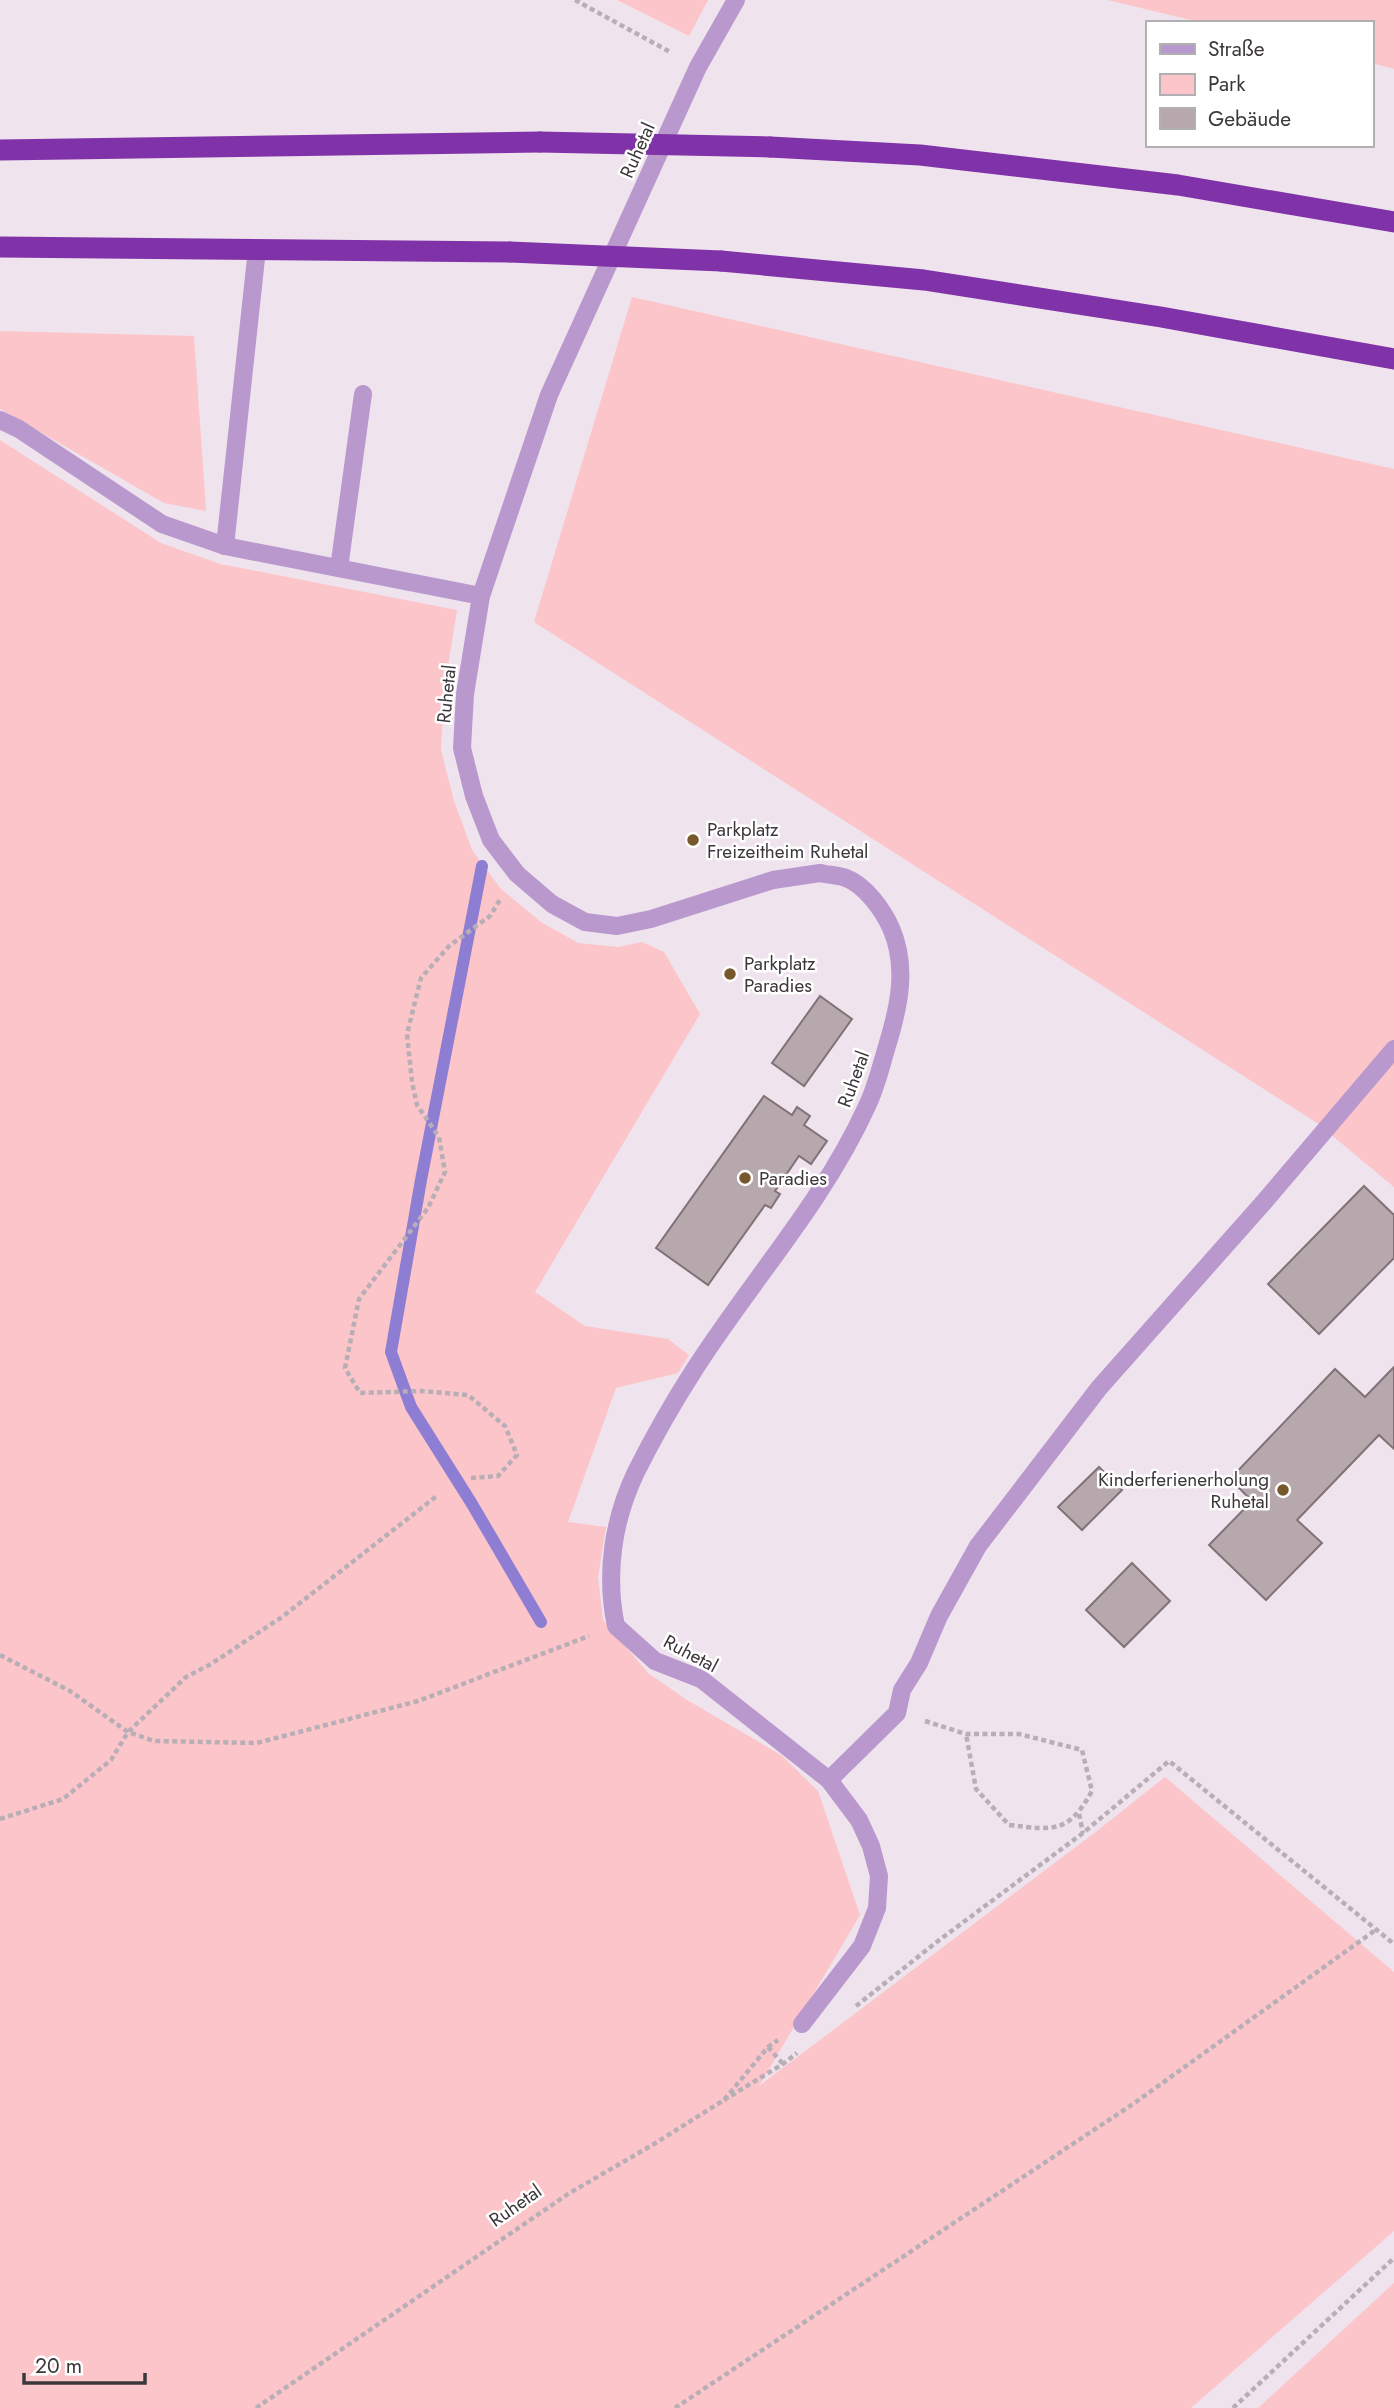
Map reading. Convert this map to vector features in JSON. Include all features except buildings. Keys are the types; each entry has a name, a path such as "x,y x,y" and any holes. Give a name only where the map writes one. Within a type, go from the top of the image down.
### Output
{"highway":[{"path":"0,150 540,142 771,147 920,155 1165,184 1394,222"},
{"path":"0,247 510,252 720,261 924,280 1161,317 1394,359"}],"street":[{"name":"Ruhetal","path":"736,0 698,66 549,395 481,596 465,694 463,748 474,796 491,840 517,874 552,904 585,922 617,926 651,919 773,880 820,873 847,878 867,894 886,917 898,943 902,972 896,1016 868,1105 837,1162 697,1366 663,1422 635,1475 616,1528 609,1575 616,1626 655,1661 701,1679 829,1780 859,1820 871,1846 879,1875 877,1908 862,1946 802,2024"},
{"path":"225,546 257,249"},
{"path":"339,568 363,394"},
{"path":"0,420 19,429 162,524 225,546 481,596"},
{"path":"829,1780 897,1713 902,1690 919,1663 939,1616 978,1546 1099,1388 1264,1202 1394,1049"}],"path":[{"path":"576,0 698,66"},
{"path":"471,1478 498,1476 517,1455 505,1426 468,1395 421,1391 360,1394 345,1368 359,1299 428,1208 444,1172 439,1137 417,1105 412,1083 407,1034 421,978 449,946 490,916 517,874"},
{"path":"0,1819 63,1799 111,1760 128,1732 186,1677 211,1664 282,1617 438,1496"},
{"path":"0,1656 70,1691 128,1732 155,1741 257,1743 418,1701 616,1626"},
{"path":"897,1713 966,1734 1019,1734 1082,1750 1092,1791 1079,1814 1051,1830 1009,1825 976,1789 966,1734"},
{"path":"855,2007 937,1941 1083,1833 1169,1761 1394,1944"},
{"path":"1079,1814 1083,1833"},
{"path":"675,2408 1132,2104 1377,1929"},
{"name":"Ruhetal","path":"256,2408 568,2194 724,2100 768,2047 802,2024"},
{"path":"768,2047 783,2064"},
{"path":"724,2100 783,2064 803,2048"},
{"path":"1233,2408 1394,2258"}],"green space":[{"path":"617,0 708,0 689,36"},
{"path":"1108,0 1394,0 1394,69 1373,64 1373,21 1195,21"},
{"path":"632,297 1394,469 1394,1187 1317,1123 534,622"},
{"path":"0,331 194,336 206,511 164,503 0,409"},
{"path":"0,440 161,543 220,564 457,610 444,692 441,750 454,801 472,850 501,889 541,922 578,943 618,947 642,942 664,952 700,1014 535,1292 585,1326 668,1339 689,1355 678,1373 616,1388 568,1522 606,1527 598,1577 603,1620 648,1673 687,1700 781,1755 818,1791 860,1915 759,2086 1165,1777 1394,1972 1394,2231 1191,2408 0,2408"},
{"path":"1394,2283 1394,2408 1258,2408"}],"waterway":[{"path":"482,866 421,1180 391,1352 411,1407 541,1622"}],"place":[{"name":"Parkplatz Freizeitheim Ruhetal","path":"693,840"},
{"name":"Parkplatz Paradies","path":"730,974"},
{"name":"Paradies","path":"745,1178"},
{"name":"Kinderferienerholung Ruhetal","path":"1283,1490"}]}
